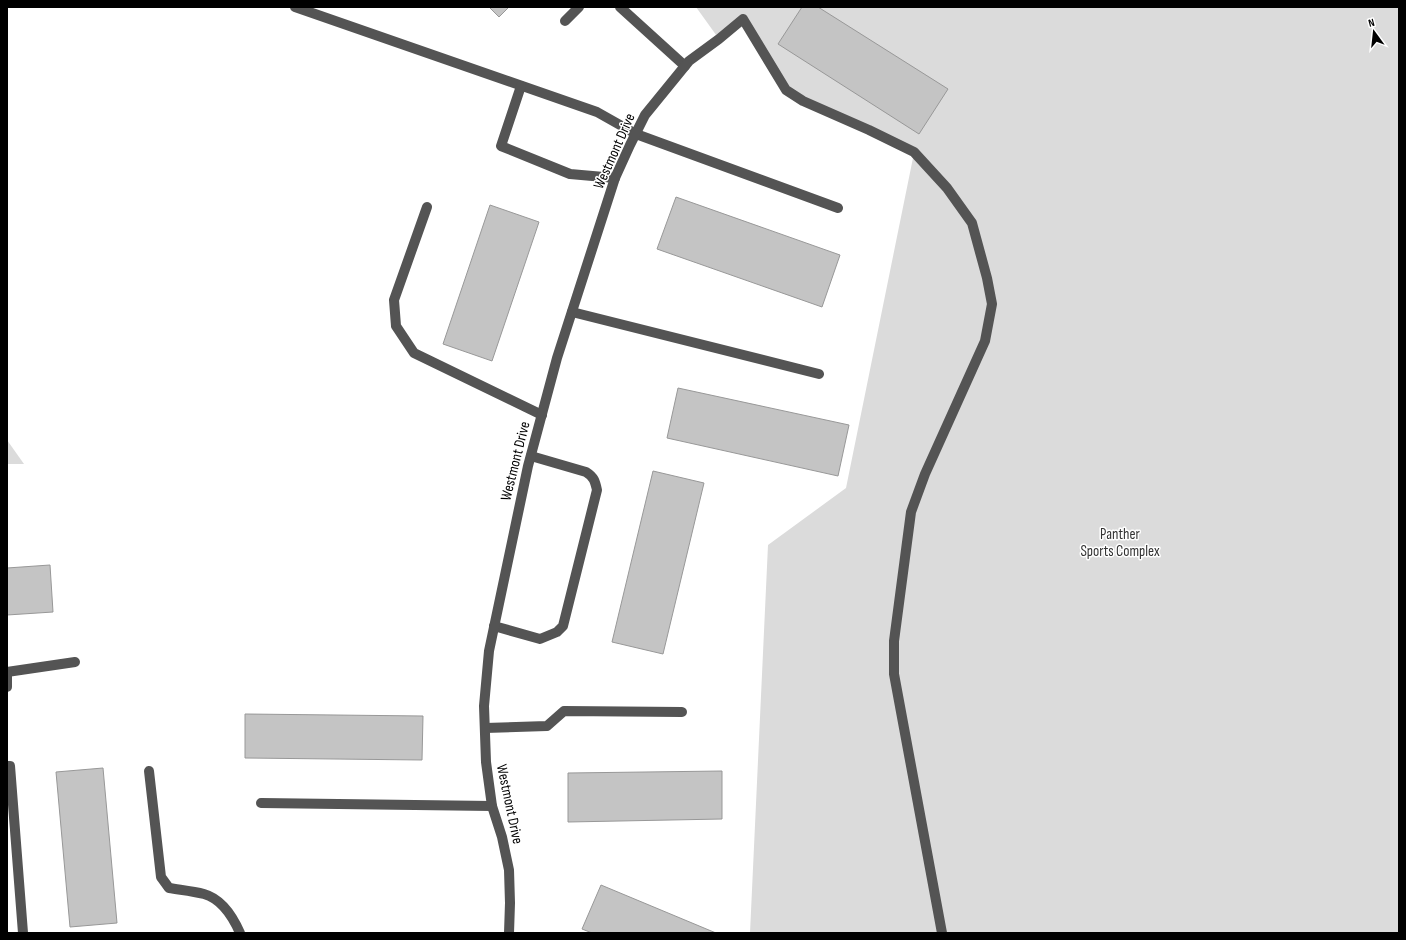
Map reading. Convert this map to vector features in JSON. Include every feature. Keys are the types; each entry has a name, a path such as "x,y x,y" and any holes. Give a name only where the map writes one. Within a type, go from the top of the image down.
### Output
{"street":[{"path":"295,7 597,112 636,134 838,208"},
{"path":"565,21 579,7"},
{"path":"620,7 685,66"},
{"name":"Westmont Drive","path":"509,933 509,870 502,837 492,806 486,762 484,706 489,651 531,456 558,358 615,178 636,134 646,115 689,61 743,19 786,90 803,101 869,130 914,152 947,188 972,223 987,278 992,304 985,341 925,474 911,512 894,641 894,674 942,933"},
{"path":"521,86 501,146 570,174 615,178"},
{"path":"427,207 394,300 396,326 414,353 542,415"},
{"path":"572,312 819,374"},
{"path":"494,626 540,639 557,632 564,626 597,490 596,482 592,476 586,472 531,456"},
{"path":"7,687 7,672 75,662"},
{"path":"485,728 547,726 564,711 682,712"},
{"path":"7,766 10,766 23,933"},
{"path":"149,771 161,877 169,888 206,894 223,906 240,933"},
{"path":"261,803 492,806"}],"green space":[{"name":"Panther Sports Complex","path":"696,7 1399,7 1399,933 750,933 768,545 846,488 914,153 786,90 743,19 719,39"},
{"path":"7,440 24,464 7,464"}],"building":[{"path":"489,7 509,7 499,17"},
{"path":"802,7 818,7 948,89 919,134 778,44"},
{"path":"676,197 840,255 822,307 657,249"},
{"path":"490,205 539,222 492,361 443,344"},
{"path":"678,388 849,425 838,476 667,438"},
{"path":"653,471 704,483 663,654 612,642"},
{"path":"50,565 53,612 7,615 7,568"},
{"path":"245,714 423,716 422,760 245,758"},
{"path":"103,768 117,923 70,927 56,772"},
{"path":"722,771 722,819 568,822 568,773"},
{"path":"601,885 716,933 592,933 582,929"}]}
